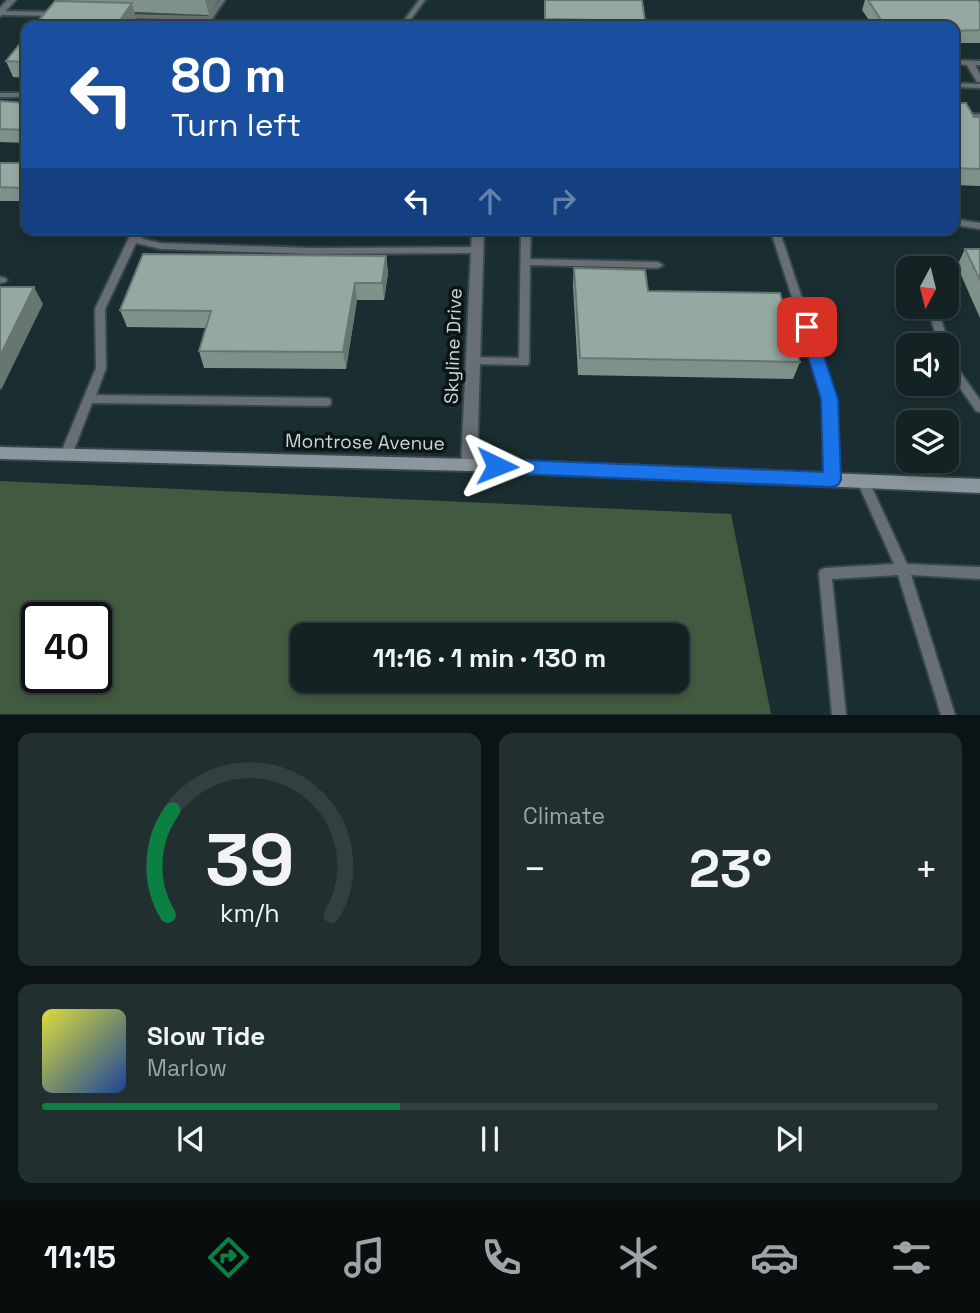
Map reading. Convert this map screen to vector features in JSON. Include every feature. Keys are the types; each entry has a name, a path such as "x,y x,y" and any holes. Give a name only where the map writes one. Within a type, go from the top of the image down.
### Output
{"street":[{"path":"0,14 12,0"},
{"name":"Skyline Drive","path":"469,465 477,235"},
{"name":"Montrose Avenue","path":"0,453 469,465 980,486"}],"lane":[{"path":"206,21 222,0"},
{"path":"407,21 422,0"},
{"path":"0,14 70,15"},
{"path":"112,15 210,18"},
{"path":"959,62 980,63"},
{"path":"969,62 980,80"},
{"path":"959,85 980,86"},
{"path":"0,95 21,95"},
{"path":"0,103 21,103"},
{"path":"959,116 980,116"},
{"path":"959,223 980,226"},
{"path":"66,455 101,368 100,309 135,235"},
{"path":"137,235 140,240 161,246 311,251 476,250"},
{"path":"471,361 524,362 526,235"},
{"path":"776,235 830,399 832,480"},
{"path":"526,262 658,265"},
{"path":"959,378 980,408"},
{"path":"89,399 326,402"},
{"path":"863,481 903,569 948,715"},
{"path":"839,715 825,574 903,569 980,573"}],"green space":[{"path":"0,481 731,514 771,714 0,714"}],"building":[{"path":"545,0 642,0 645,21 545,19"},
{"path":"868,0 978,0 980,3 980,30 959,31 959,21 882,21"},
{"path":"55,1 132,3 119,21 38,21"},
{"path":"21,42 21,62 6,61"},
{"path":"0,101 21,103 21,130 0,129"},
{"path":"959,103 966,103 974,117 980,117 980,169 959,168"},
{"path":"0,163 21,163 21,188 0,187"},
{"path":"965,249 980,249 980,280"},
{"path":"143,254 386,256 382,283 355,283 343,352 199,351 211,311 120,310"},
{"path":"574,268 645,270 648,291 780,293 800,362 580,358"},
{"path":"0,287 34,287 0,356"}],"route":[{"path":"497,466 832,480 828,429 830,399 807,327"}]}
